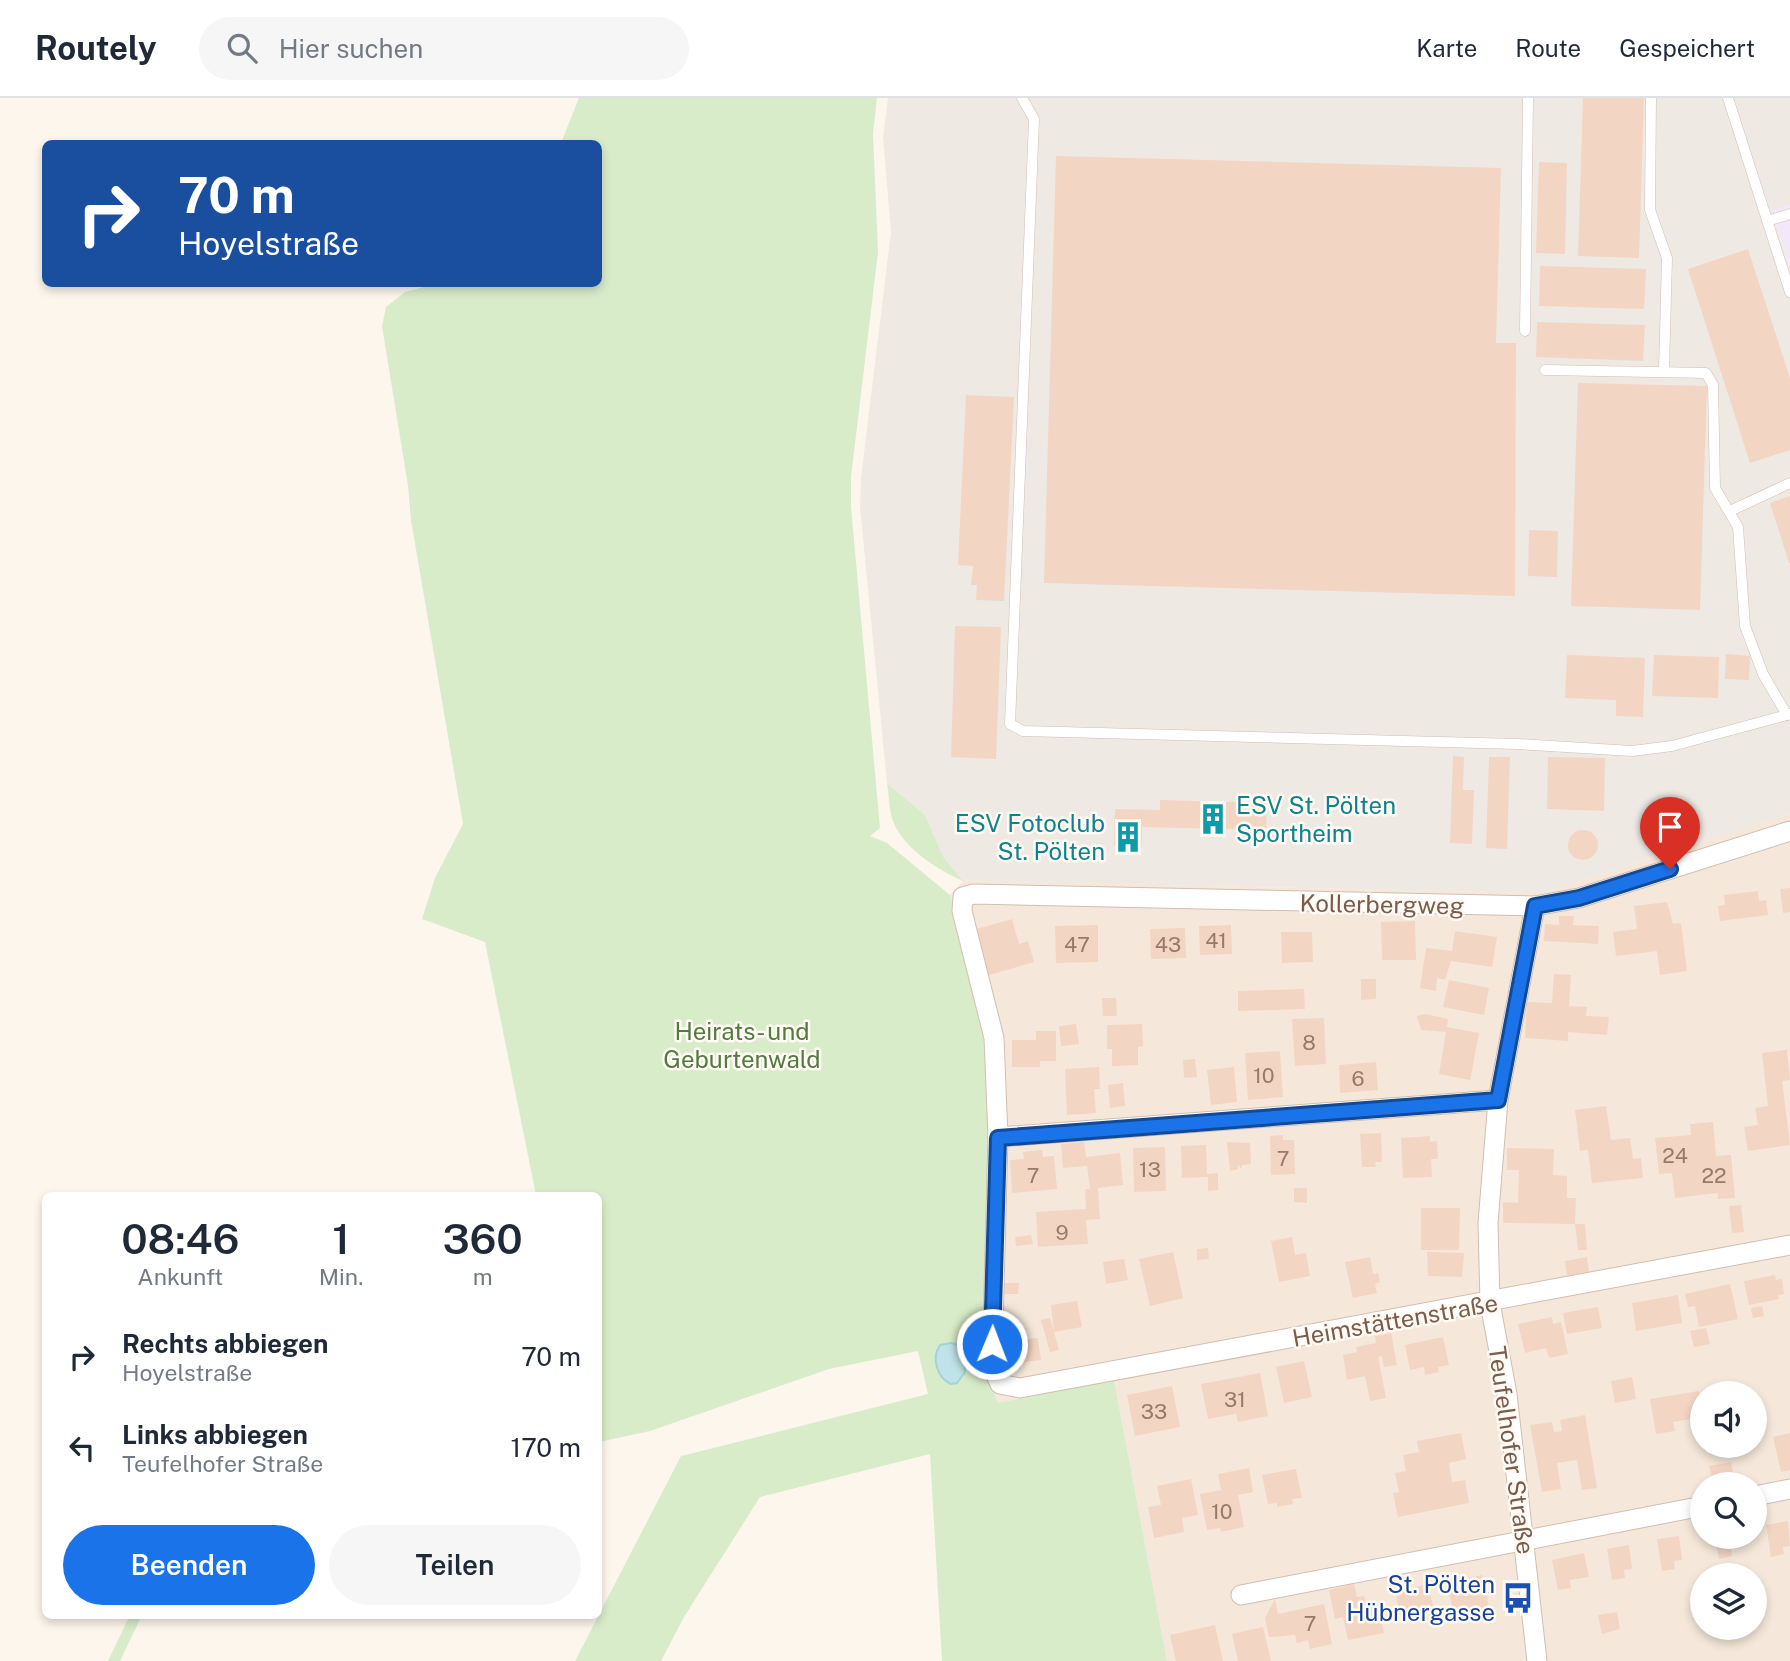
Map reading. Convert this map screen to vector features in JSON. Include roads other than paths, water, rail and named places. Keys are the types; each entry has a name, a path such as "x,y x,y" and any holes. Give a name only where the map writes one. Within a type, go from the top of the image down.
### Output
{"street":[{"name":"Kollerbergweg","path":"998,1138 992,1024 967,933 962,911 963,897 974,894 1535,906 1579,898 1790,831"},
{"name":"Teufelhofer Straße","path":"1535,906 1498,1100 1488,1223 1490,1303 1507,1394 1537,1661"},
{"path":"998,1138 1498,1100"},
{"name":"Heimstättenstraße","path":"998,1138 992,1366 1000,1384 1020,1388 1490,1303 1790,1245"},
{"path":"1767,1494 1790,1489"},
{"path":"1241,1595 1690,1508"}],"lane":[{"path":"1022,98 1034,119 1010,724 1023,731 1518,744 1632,751 1672,746 1788,714 1763,674 1745,626 1738,527 1715,488 1713,384 1706,373 1664,370 1545,370"},
{"path":"1525,331 1528,98"},
{"path":"1651,98 1650,210 1667,258 1664,370"},
{"path":"1728,98 1790,292"},
{"path":"1768,221 1790,214"},
{"path":"1730,511 1790,483"}],"water":[{"path":"951,1343 963,1346 965,1372 957,1383 951,1384 939,1372 936,1356 940,1345"}],"place":[{"name":"ESV St. Pölten Sportheim","path":"1213,819"},
{"name":"ESV Fotoclub St. Pölten","path":"1128,837"},
{"name":"St. Pölten Hübnergasse","path":"1518,1598"}],"park label":[{"name":"Heirats- und Geburtenwald","path":"742,1045"}]}
